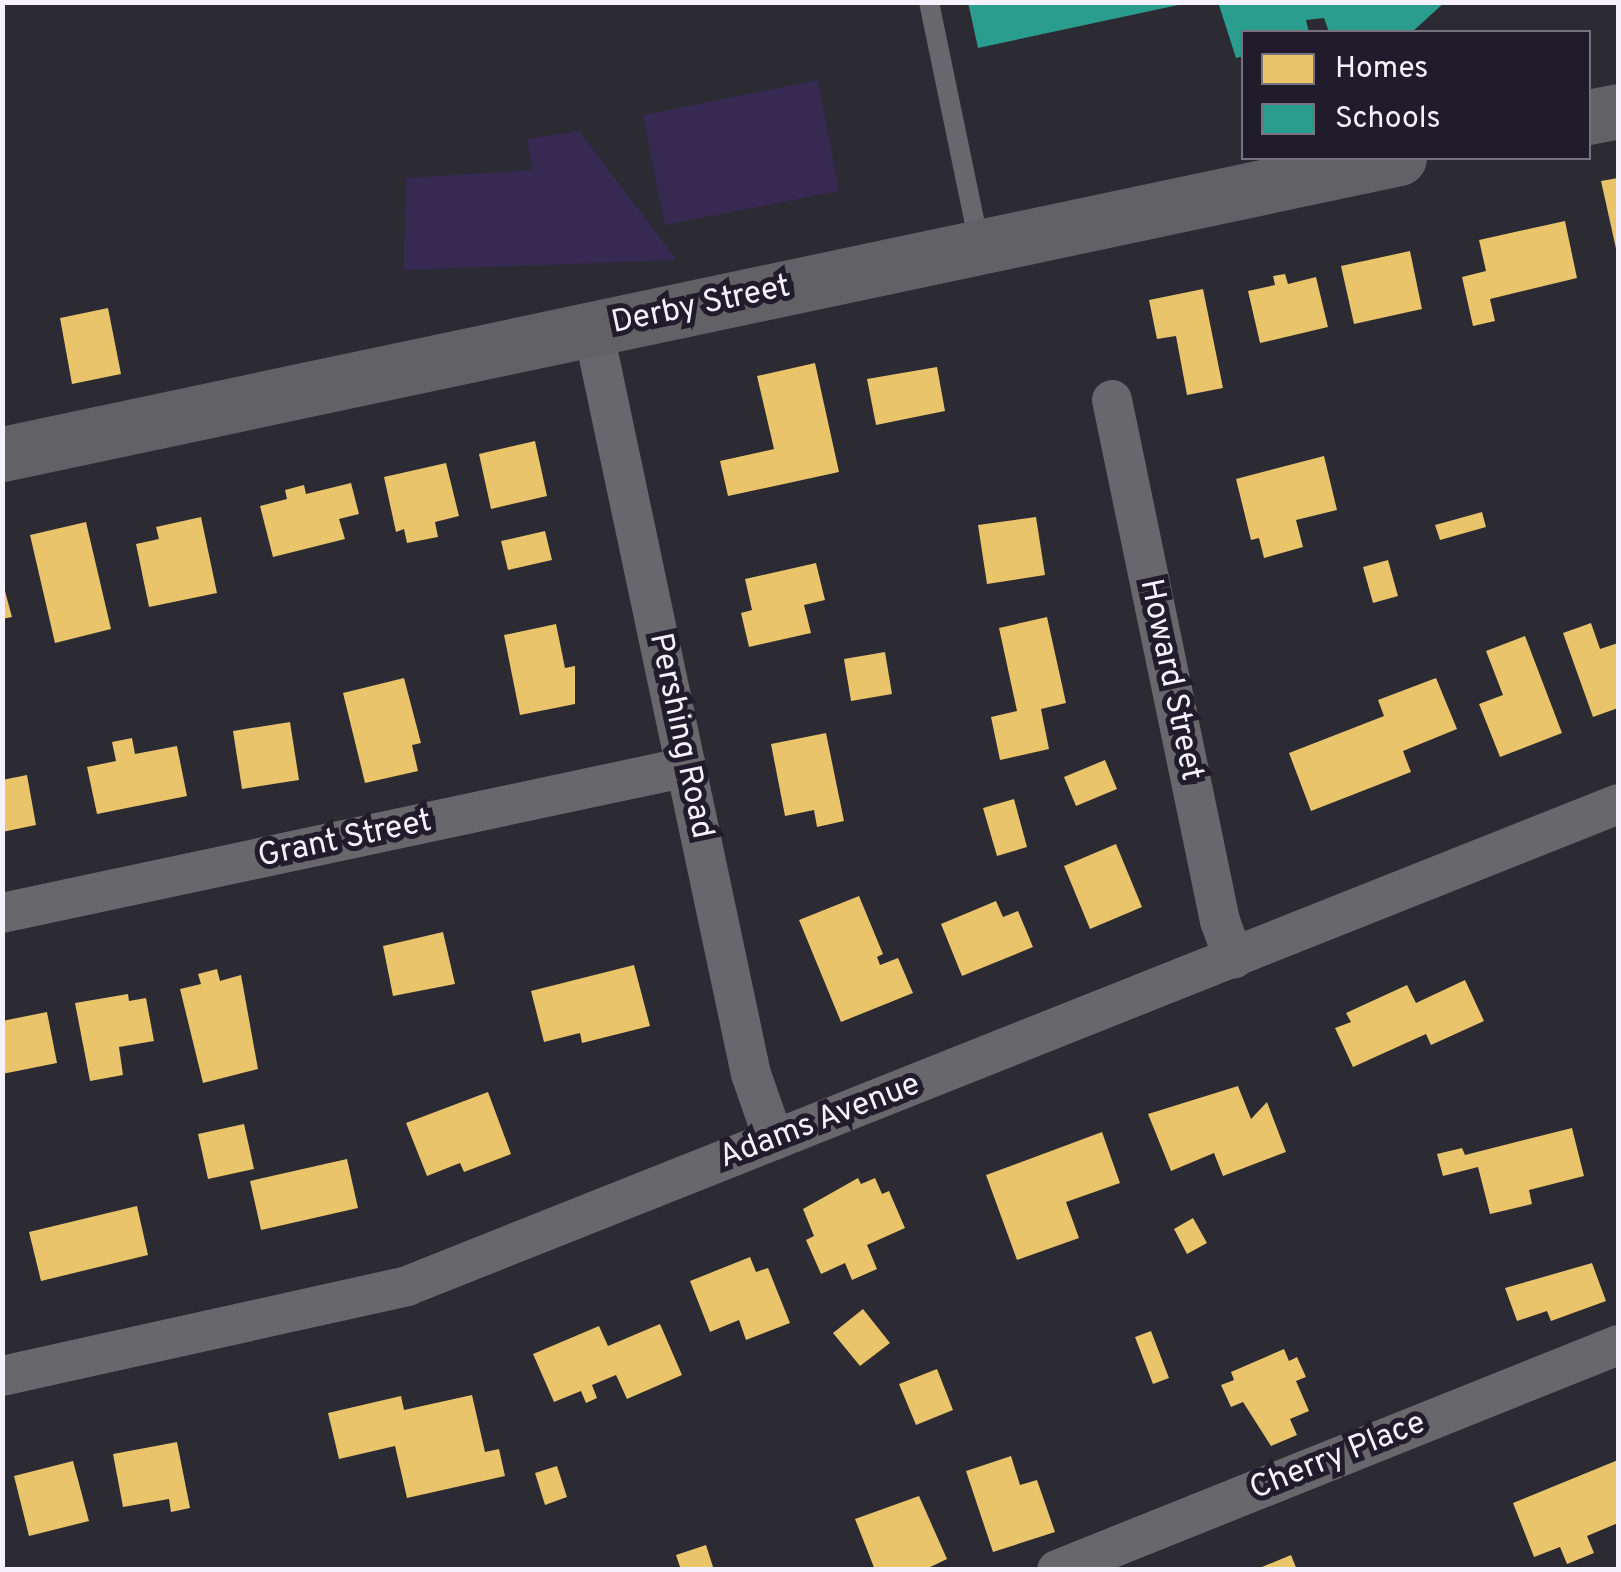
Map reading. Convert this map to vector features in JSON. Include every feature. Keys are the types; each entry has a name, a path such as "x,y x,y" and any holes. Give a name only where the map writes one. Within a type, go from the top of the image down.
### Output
{"street":[{"path":"1591,116 1618,111"},
{"name":"Derby Street","path":"2,454 1389,160"},
{"name":"Pershing Road","path":"593,329 751,1074 774,1140"},
{"name":"Howard Street","path":"1112,400 1220,921 1234,959"},
{"name":"Grant Street","path":"2,913 688,767"},
{"name":"Adams Avenue","path":"2,1376 379,1294 1618,804"},
{"name":"Cherry Place","path":"1057,1570 1618,1345"}],"lane":[{"path":"929,2 979,246"}],"shaded area":[{"path":"818,80 839,191 665,225 643,115"},
{"path":"579,131 677,260 404,270 406,178 533,170 527,139"}],"building: Homes":[{"path":"1618,178 1618,252 1617,253 1601,181"},
{"path":"1565,221 1577,278 1490,299 1495,321 1473,326 1462,277 1486,271 1479,240"},
{"path":"1410,251 1422,309 1354,324 1341,266"},
{"path":"1285,274 1288,284 1316,277 1328,327 1260,343 1248,291 1275,285 1273,276"},
{"path":"1203,289 1223,388 1187,395 1176,336 1157,339 1149,300"},
{"path":"108,308 121,374 72,384 60,318"},
{"path":"815,363 839,472 728,496 720,461 774,449 757,376"},
{"path":"937,367 945,411 876,425 867,379"},
{"path":"535,441 547,496 491,509 479,454"},
{"path":"1324,456 1337,510 1296,520 1303,547 1264,558 1259,538 1251,540 1236,479"},
{"path":"446,463 459,516 435,522 438,537 407,543 404,529 396,532 384,477"},
{"path":"351,483 359,514 339,519 345,539 273,557 260,506 287,499 285,490 304,485 306,494"},
{"path":"1482,512 1486,527 1440,540 1435,525"},
{"path":"201,517 217,593 149,607 136,544 159,539 156,527"},
{"path":"1036,517 1045,575 987,584 978,525"},
{"path":"86,522 111,629 55,643 30,535"},
{"path":"545,531 552,560 508,570 501,541"},
{"path":"1388,560 1398,596 1373,603 1363,567"},
{"path":"816,563 825,600 804,605 811,633 749,647 741,613 752,610 745,579"},
{"path":"2,580 12,617 2,619"},
{"path":"1047,617 1066,703 1041,709 1049,749 1000,760 991,717 1017,711 999,628"},
{"path":"1591,623 1600,649 1618,643 1618,708 1593,717 1563,633"},
{"path":"556,624 565,668 575,666 575,704 520,715 504,635"},
{"path":"1525,636 1562,733 1500,757 1479,704 1503,695 1486,651"},
{"path":"885,652 892,694 851,701 844,659"},
{"path":"404,678 421,743 412,745 418,771 365,783 343,693"},
{"path":"1436,678 1457,729 1403,751 1411,772 1311,811 1289,753 1384,716 1378,700"},
{"path":"290,722 299,780 242,789 233,731"},
{"path":"826,733 844,821 817,827 814,810 785,816 771,744"},
{"path":"132,738 135,754 177,746 187,796 97,814 87,767 116,761 112,742"},
{"path":"1105,760 1117,789 1076,806 1064,777"},
{"path":"27,775 36,825 2,832 2,780"},
{"path":"1014,799 1027,847 997,856 983,808"},
{"path":"1116,844 1142,907 1090,929 1064,866"},
{"path":"859,896 883,954 877,957 880,965 898,958 913,993 841,1022 799,920"},
{"path":"996,901 1003,917 1018,911 1033,947 962,976 941,924"},
{"path":"443,932 455,984 393,996 383,946"},
{"path":"634,965 650,1026 582,1043 580,1033 544,1042 531,991"},
{"path":"217,969 220,981 241,975 258,1069 203,1083 180,989 201,984 198,974"},
{"path":"1465,980 1484,1021 1431,1045 1426,1034 1353,1067 1335,1028 1351,1022 1346,1013 1407,985 1416,1003"},
{"path":"128,994 129,1001 146,998 154,1041 119,1047 123,1075 90,1081 75,1003"},
{"path":"47,1012 57,1063 2,1074 2,1021"},
{"path":"1238,1086 1251,1119 1267,1102 1286,1152 1223,1176 1214,1153 1171,1171 1148,1114"},
{"path":"488,1092 511,1154 464,1172 460,1163 427,1176 406,1123"},
{"path":"244,1124 254,1169 208,1179 198,1134"},
{"path":"1572,1128 1584,1176 1529,1190 1532,1204 1490,1214 1478,1167 1443,1176 1437,1154 1462,1148 1465,1155"},
{"path":"1102,1132 1120,1183 1066,1202 1079,1238 1017,1260 986,1175"},
{"path":"347,1159 358,1208 261,1230 250,1181"},
{"path":"858,1178 861,1184 875,1178 882,1194 889,1191 905,1228 867,1245 877,1269 852,1280 845,1263 821,1274 806,1240 814,1236 803,1209"},
{"path":"137,1206 148,1255 41,1281 29,1232"},
{"path":"1193,1218 1207,1243 1187,1254 1174,1229"},
{"path":"750,1257 756,1272 768,1268 790,1323 746,1340 739,1320 710,1332 690,1281"},
{"path":"1592,1263 1606,1301 1551,1321 1547,1311 1517,1321 1505,1288"},
{"path":"863,1309 890,1343 860,1366 833,1333"},
{"path":"660,1324 682,1375 627,1399 616,1375 592,1385 597,1398 586,1403 581,1391 554,1402 533,1354 599,1326 608,1346"},
{"path":"1151,1331 1169,1378 1153,1384 1135,1337"},
{"path":"1284,1349 1289,1361 1297,1357 1306,1377 1296,1381 1309,1411 1290,1419 1297,1435 1271,1446 1243,1402 1231,1407 1221,1385 1234,1380 1231,1372"},
{"path":"937,1369 953,1410 916,1425 899,1384"},
{"path":"472,1395 485,1452 499,1449 505,1476 407,1498 395,1446 339,1459 328,1413 401,1396 404,1410"},
{"path":"177,1442 190,1508 171,1512 169,1499 123,1507 113,1454"},
{"path":"1011,1456 1020,1485 1037,1480 1055,1532 993,1552 966,1471"},
{"path":"1618,1460 1618,1523 1587,1536 1594,1553 1567,1564 1560,1547 1534,1557 1513,1503"},
{"path":"73,1461 89,1521 29,1536 14,1476"},
{"path":"557,1466 567,1497 545,1505 535,1473"},
{"path":"919,1496 947,1559 924,1570 875,1570 855,1519"},
{"path":"706,1545 714,1570 681,1570 676,1555"},
{"path":"1291,1555 1297,1570 1257,1570 1257,1569"}],"building: Schools":[{"path":"968,2 1183,2 1183,4 978,48"},
{"path":"1218,2 1445,2 1414,30 1328,30 1324,18 1306,20 1308,30 1241,30 1241,57 1236,58"}]}
